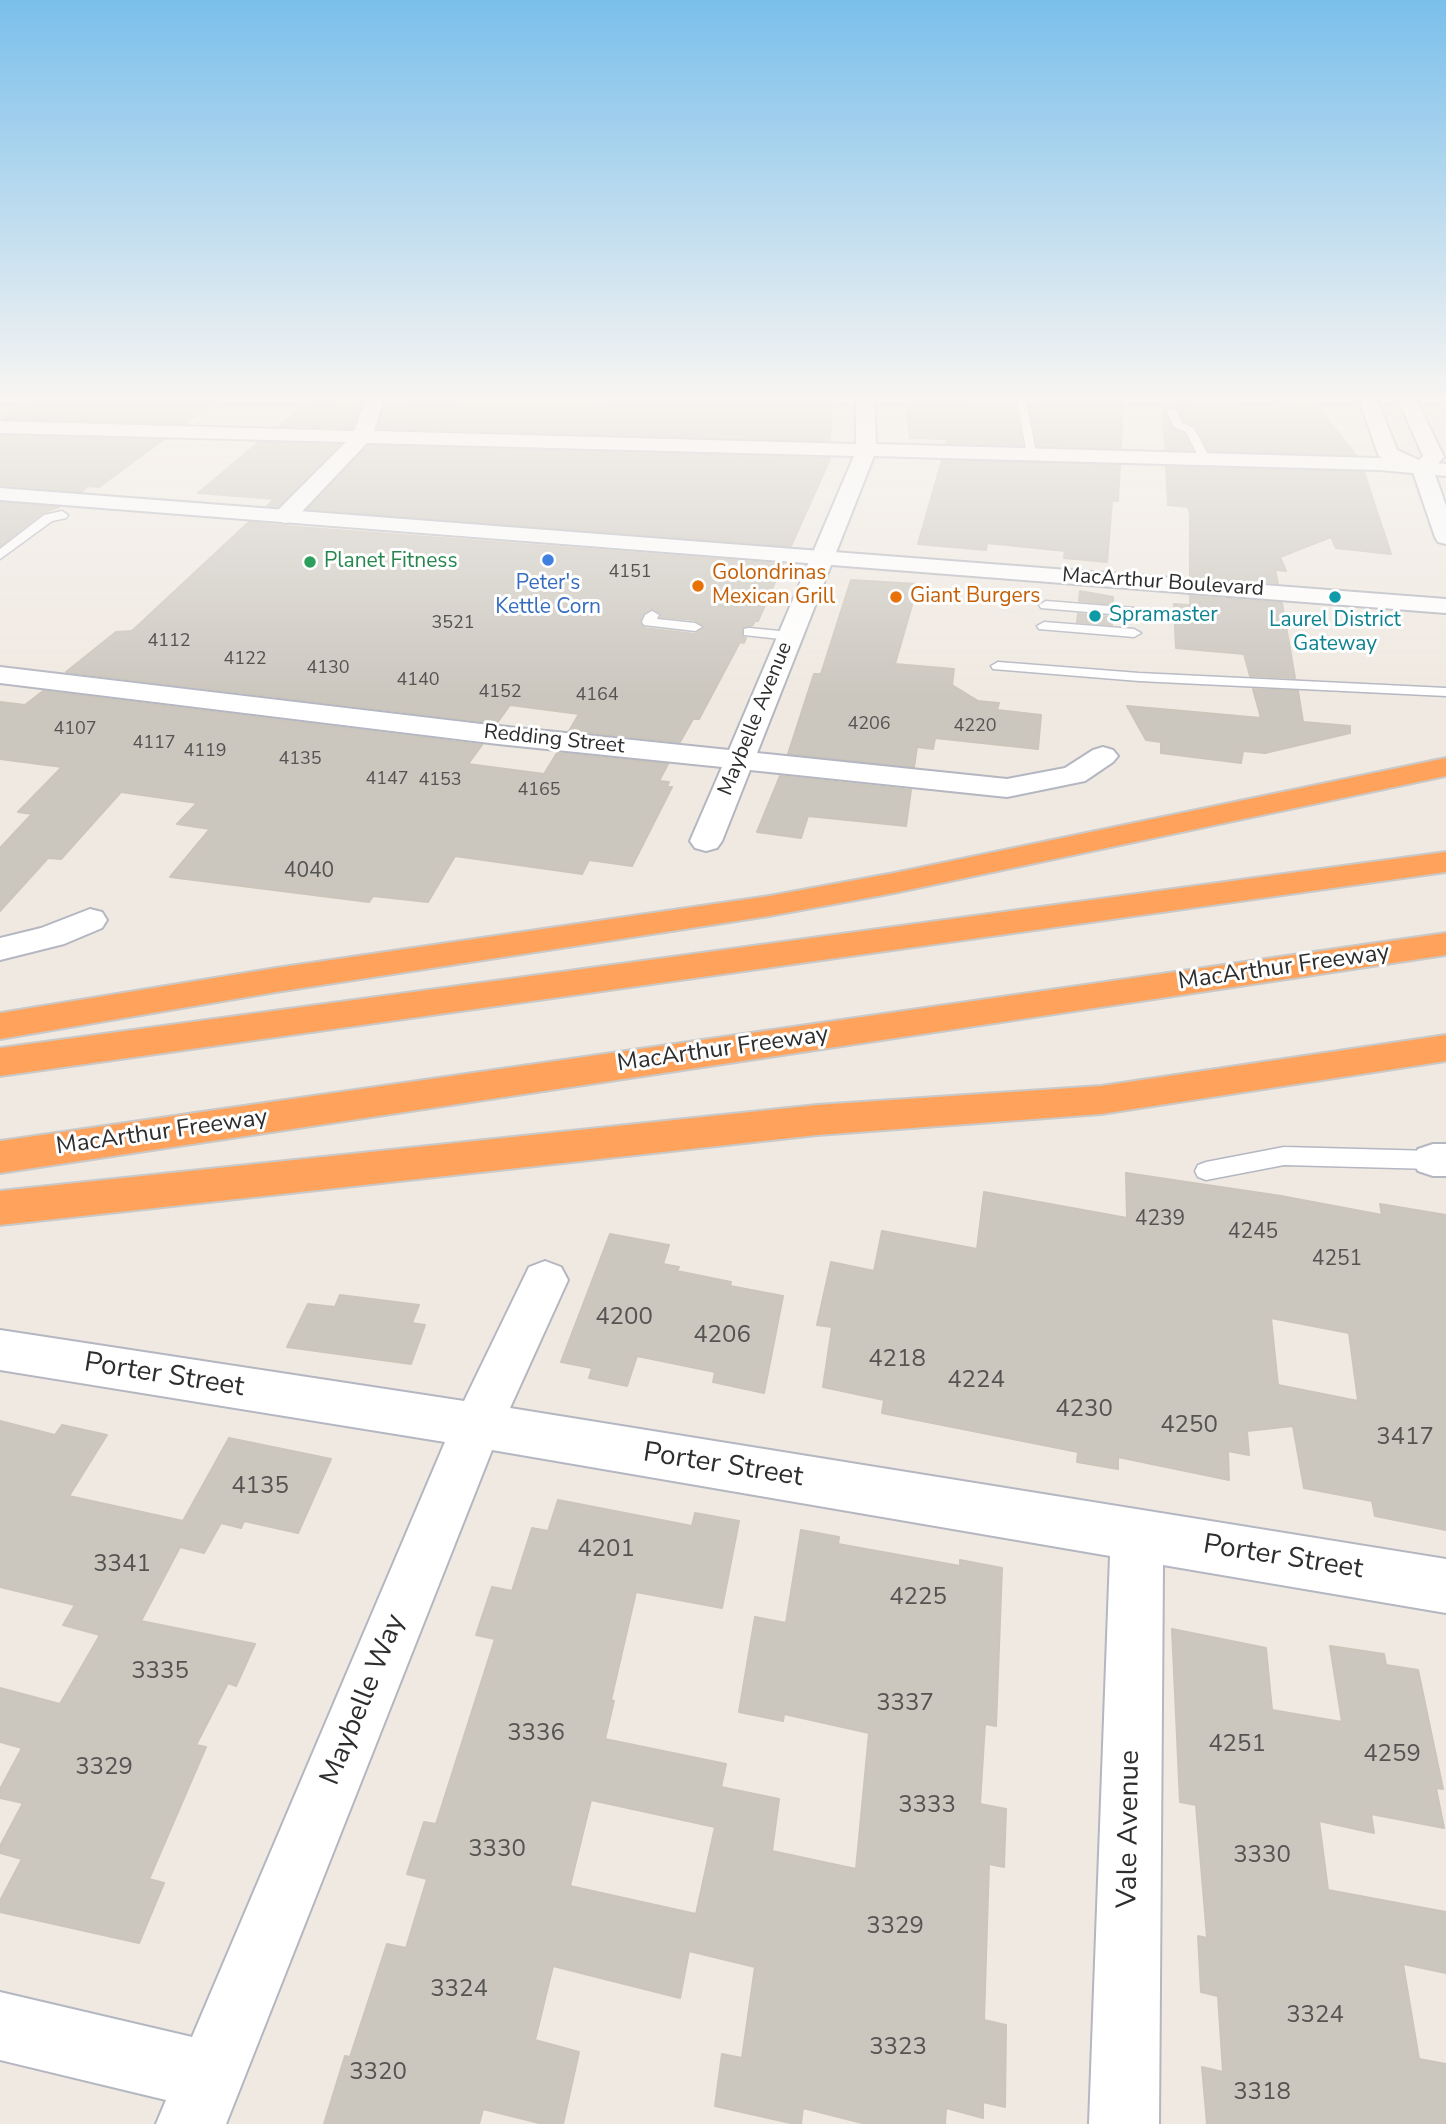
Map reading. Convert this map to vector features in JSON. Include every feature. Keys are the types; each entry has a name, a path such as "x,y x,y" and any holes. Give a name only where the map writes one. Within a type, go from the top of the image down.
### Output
{"highway":[{"path":"0,1026 276,980 769,906 894,883 1446,767"},
{"path":"0,1062 1446,862"},
{"name":"MacArthur Freeway","path":"0,1157 1446,944"},
{"path":"0,1208 817,1120 1101,1100 1446,1048"}],"street":[{"name":"MacArthur Boulevard","path":"53,498 1446,606"},
{"path":"285,516 302,498"},
{"name":"Maybelle Avenue","path":"706,841 846,498"},
{"path":"1432,498 1446,537"},
{"name":"Redding Street","path":"0,675 498,735 1007,788 1074,775 1103,756"},
{"path":"0,949 52,936 90,920"},
{"name":"Maybelle Way","path":"201,2100 477,1425 545,1280"},
{"name":"Porter Street","path":"0,1350 477,1425 1446,1586"},
{"name":"Vale Avenue","path":"1124,2124 1137,1534"},
{"path":"0,2026 201,2100"}],"lane":[{"path":"0,555 48,518 62,515"},
{"path":"1045,611 1134,618 1045,611"},
{"path":"652,615 649,622 695,627"},
{"path":"749,632 790,636"},
{"path":"998,666 1139,677 1446,692"},
{"path":"1206,1171 1284,1156 1440,1160"}],"building":[{"path":"263,498 287,498 278,507 267,506 274,499"},
{"path":"318,498 812,498 791,546 308,509"},
{"path":"931,498 1118,498 1118,501 1112,501 1107,562 1064,558 1065,551 987,543 986,550 918,544"},
{"path":"1168,498 1373,498 1391,554 1336,548 1331,537 1280,557 1286,571 1275,570 1278,583 1190,577 1188,507 1168,505"},
{"path":"0,503 59,507 42,513 0,546"},
{"path":"249,522 783,564 758,621 752,626 742,627 742,637 746,638 744,643 740,642 699,719 693,719 680,742 569,731 579,714 510,705 497,723 66,672 116,632 132,631","holes":["651,609 660,613 661,617 695,620 704,628 695,634 644,628 640,621 644,613"]},
{"path":"851,580 918,584 895,664 954,669 952,685 978,701 999,703 997,710 1041,715 1038,749 935,738 933,749 917,747 914,767 788,754 814,674 821,674"},
{"path":"1080,591 1113,597 1113,604 1079,601"},
{"path":"1190,596 1282,603 1295,678 1250,676 1244,654 1176,648 1174,604 1190,605"},
{"path":"1078,614 1112,617 1112,625 1077,622"},
{"path":"1253,689 1298,691 1303,722 1350,726 1350,733 1265,753 1243,751 1241,763 1161,753 1161,742 1146,740 1127,706 1261,718"},
{"path":"43,691 482,745 468,764 544,774 557,753 668,764 659,781 669,782 667,787 672,787 632,866 589,860 582,874 455,856 428,902 373,896 369,902 170,877 210,829 177,824 197,803 121,792 61,859 48,858 0,911 0,848 32,814 18,812 62,767 0,759 0,702 25,705"},
{"path":"780,776 911,790 906,826 808,816 801,838 757,832"},
{"path":"1126,1173 1281,1196 1382,1215 1380,1204 1446,1215 1446,1530 1375,1516 1372,1501 1304,1488 1293,1426 1247,1431 1249,1455 1228,1451 1229,1480 1118,1457 1118,1469 1077,1462 1078,1452 882,1413 884,1400 823,1387 832,1327 817,1325 831,1262 874,1271 882,1231 977,1249 984,1192 1127,1218","holes":["1271,1318 1349,1333 1358,1401 1278,1385"]},
{"path":"610,1234 669,1245 663,1264 679,1267 677,1271 731,1282 730,1286 783,1296 764,1393 713,1382 715,1372 637,1356 627,1386 589,1378 592,1368 561,1362"},
{"path":"340,1295 419,1305 412,1323 425,1325 411,1364 287,1347 308,1304 335,1307"},
{"path":"0,1421 55,1435 62,1425 107,1435 69,1496 183,1521 229,1438 331,1459 298,1533 244,1521 241,1528 221,1523 204,1553 180,1547 141,1621 255,1644 236,1686 228,1683 196,1745 206,1747 149,1879 164,1883 139,1943 0,1912 0,1901 22,1859 0,1853 0,1846 23,1803 0,1798 0,1789 22,1748 0,1742 0,1688 60,1704 100,1635 63,1625 75,1605 0,1587"},
{"path":"558,1500 692,1526 695,1513 739,1521 722,1608 636,1592 611,1700 614,1701 605,1739 726,1764 721,1787 779,1799 772,1851 856,1869 869,1733 784,1714 783,1721 739,1712 755,1617 786,1623 801,1530 839,1537 838,1544 960,1566 960,1560 1002,1568 996,1726 985,1724 980,1804 1006,1809 1004,1867 989,1864 984,2020 1006,2025 1005,2107 983,2102 983,2118 946,2108 945,2124 866,2124 803,2108 801,2124 795,2124 715,2106 722,2054 742,2058 755,1967 689,1951 680,1998 553,1966 535,2040 579,2052 563,2124 543,2124 483,2109 479,2124 324,2124 345,2056 350,2057 387,1944 406,1948 427,1879 407,1874 424,1822 436,1824 495,1639 476,1635 492,1587 512,1591 532,1528 548,1531","holes":["591,1800 715,1827 696,1914 570,1886"]},
{"path":"1172,1629 1266,1648 1272,1710 1342,1722 1330,1646 1384,1654 1386,1665 1418,1670 1443,1789 1436,1788 1444,1828 1371,1814 1374,1833 1319,1821 1328,1890 1446,1912 1446,1973 1403,1964 1419,2059 1446,2064 1446,2124 1207,2124 1202,2067 1223,2072 1218,1996 1201,1992 1198,1936 1207,1938 1196,1805 1180,1802"}],"place":[{"name":"Peter's Kettle Corn","path":"548,560"},
{"name":"Planet Fitness","path":"310,562"},
{"name":"Golondrinas Mexican Grill","path":"698,586"},
{"name":"Giant Burgers","path":"896,597"},
{"name":"Laurel District Gateway","path":"1335,597"},
{"name":"Spramaster","path":"1095,616"}]}
